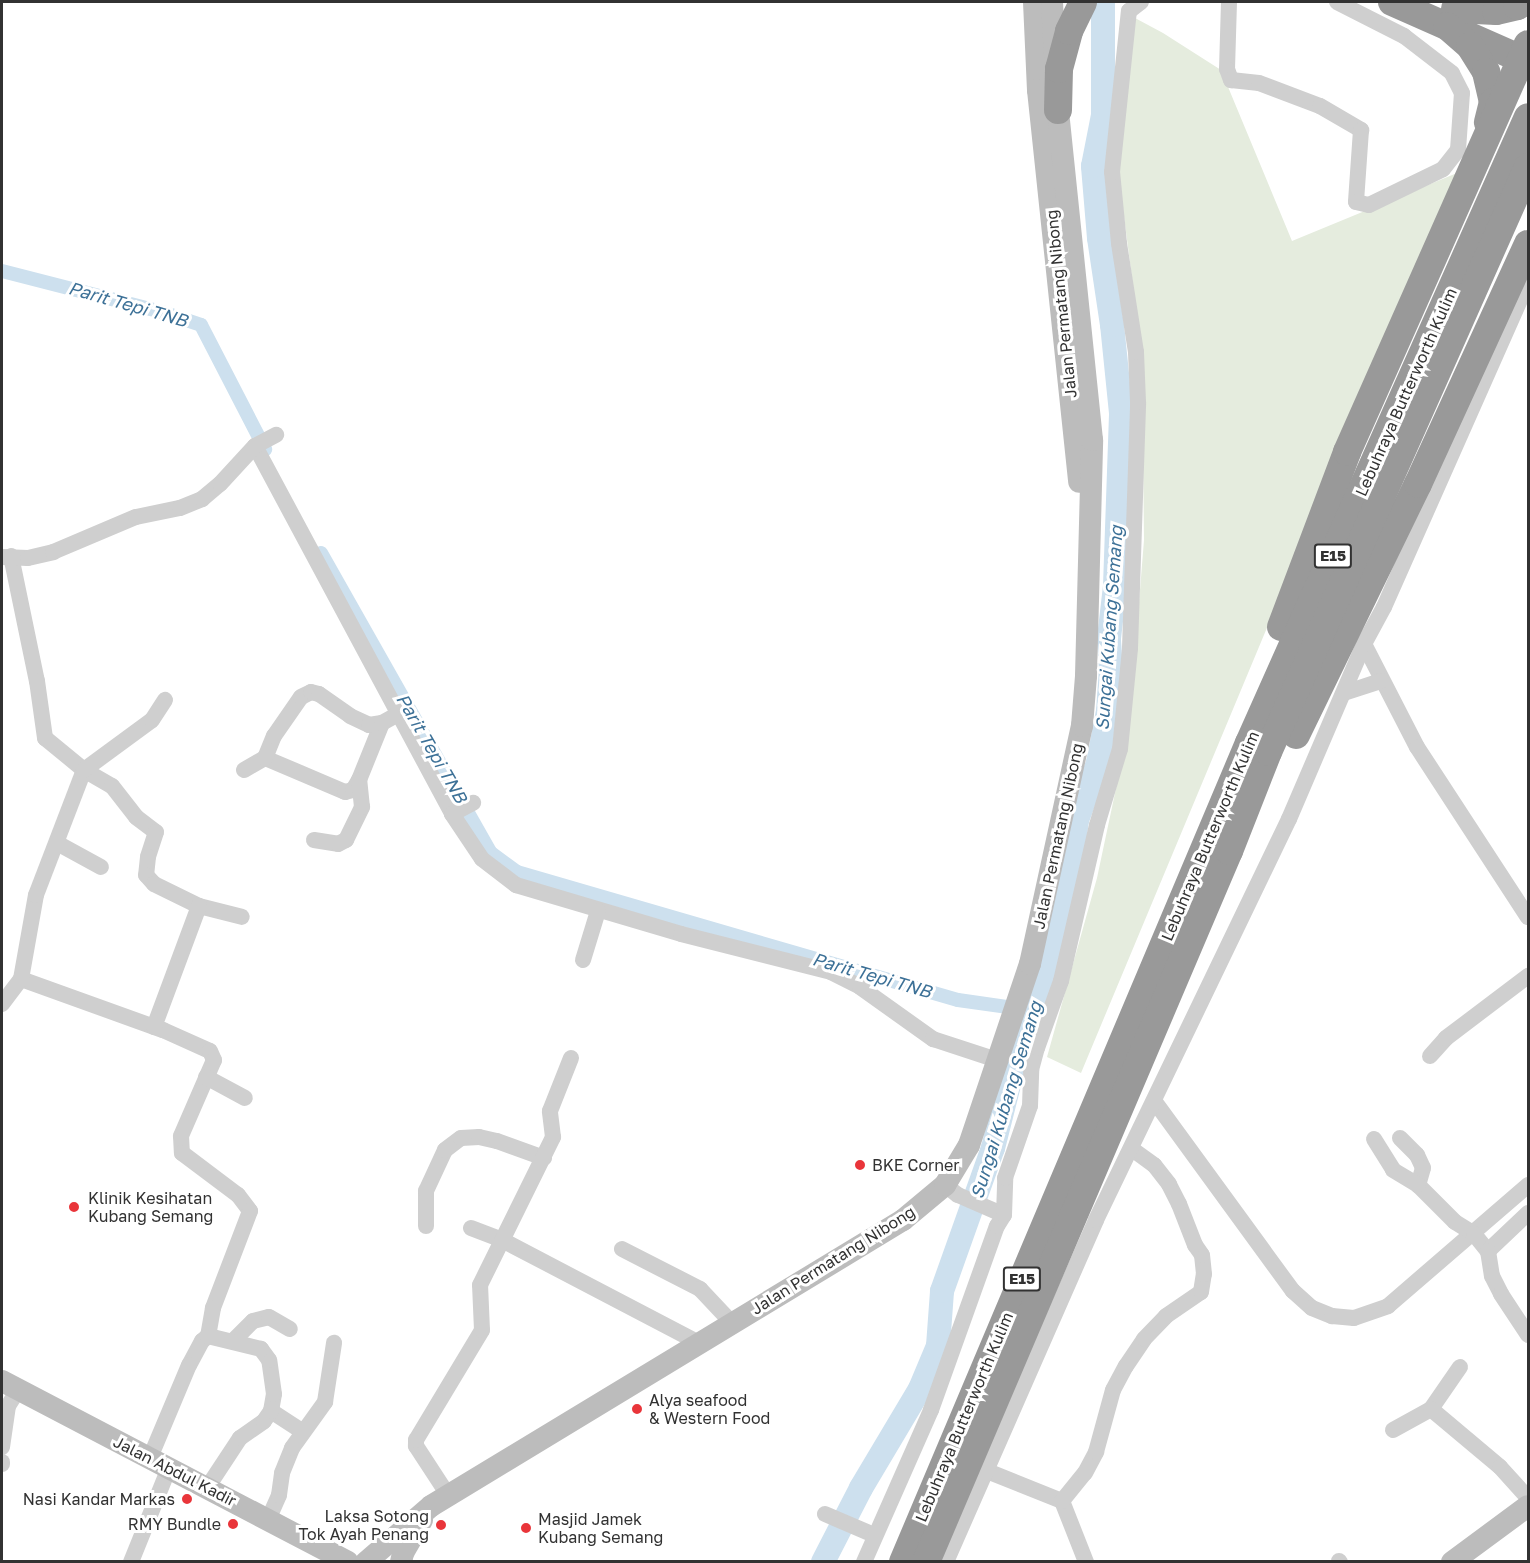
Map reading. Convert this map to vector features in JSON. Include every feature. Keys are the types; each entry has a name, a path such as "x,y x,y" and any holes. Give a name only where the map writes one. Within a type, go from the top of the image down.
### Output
{"highway":[{"path":"1058,110 1059,69 1069,31 1083,2"},
{"path":"1392,2 1446,12 1496,11 1525,2"},
{"path":"1218,846 1246,718 1347,452 1527,52 1446,12"},
{"path":"1446,12 1486,72 1493,102 1476,164"},
{"name":"Lebuhraya Butterworth Kulim","path":"903,1562 1152,1001 1528,117"},
{"name":"Lebuhraya Butterworth Kulim","path":"1218,846 1276,732 1528,167"},
{"path":"1218,846 1294,739 1528,244"},
{"name":"Lebuhraya Butterworth Kulim","path":"926,1562 1152,1001"}],"main road":[{"name":"Jalan Permatang Nibong","path":"1034,2 1038,90 1075,441 1089,606"},
{"name":"Jalan Permatang Nibong","path":"366,1562 439,1500 951,1190 969,1145 1030,964 1082,726 1089,606 1092,440 1058,110 1052,2"},
{"name":"Jalan Abdul Kadir","path":"10,1386 348,1562"},
{"path":"402,1562 403,1553 439,1500"},
{"path":"1452,1561 1528,1506"}],"street":[{"path":"864,1562 867,1532 931,1410 998,1226 1005,1178 1029,1106 1031,1070 1061,981 1097,825 1120,749 1131,637 1138,402 1136,352 1119,243 1112,171 1129,11 1141,2"},
{"path":"1229,2 1227,69 1231,80 1259,83 1320,106 1361,130 1356,202 1369,205 1443,169 1458,150 1462,93 1452,73 1404,36 1337,2"},
{"path":"946,1562 1096,1220 1155,1102 1289,819 1364,644 1384,607 1528,282"},
{"path":"242,917 199,906 154,884 146,875 147,857 156,832 136,817 112,786 84,770 45,738 37,681 7,556 28,558 53,552 136,517 180,508 202,499 265,440 398,714 482,859 516,885 598,911 831,972 860,987 933,1039 997,1060"},
{"path":"1364,644 1381,681 1417,747 1528,917"},
{"path":"1344,693 1381,681"},
{"path":"244,770 265,758 274,736 301,697 311,692 320,694 350,716 369,725 382,723 398,714"},
{"path":"2,1004 21,979 36,895 84,770 152,720 165,700"},
{"path":"265,758 345,792 353,789 359,780 382,723"},
{"path":"315,840 338,844 346,840 362,807 359,780"},
{"path":"454,813 472,803"},
{"path":"57,843 101,867"},
{"path":"154,1027 199,906"},
{"path":"583,960 598,911"},
{"path":"1430,1056 1446,1038 1528,976"},
{"path":"21,979 154,1027 210,1051 214,1060 181,1136 182,1153 238,1195 250,1211 213,1308 208,1336 202,1341 189,1365 131,1562"},
{"path":"439,1500 416,1446 416,1440 482,1330 478,1289 553,1137 550,1111 572,1058"},
{"path":"206,1077 245,1098"},
{"path":"1155,1102 1293,1291 1312,1308 1332,1316 1354,1318 1388,1306 1528,1185"},
{"path":"426,1226 426,1191 445,1150 461,1138 479,1137 497,1141 544,1158"},
{"path":"1400,1138 1417,1155 1423,1168 1418,1185"},
{"path":"1374,1139 1393,1170 1418,1185 1455,1222 1474,1234 1488,1251 1492,1276 1528,1335"},
{"path":"1062,1501 1085,1473 1096,1452 1113,1390 1126,1366 1144,1340 1166,1316 1201,1292 1204,1274 1202,1256 1195,1245 1179,1204 1169,1184 1154,1166 1132,1149"},
{"path":"951,1190 1000,1214"},
{"path":"1488,1251 1528,1213"},
{"path":"471,1228 502,1240 699,1343"},
{"path":"622,1249 707,1293 732,1323"},
{"path":"233,1341 253,1322 268,1317 290,1329"},
{"path":"207,1488 240,1438 264,1421 271,1411 274,1394 268,1360 261,1349 208,1336"},
{"path":"268,1520 279,1495 282,1473 292,1448 325,1402 334,1343"},
{"path":"1393,1430 1431,1409 1460,1367"},
{"path":"2,1447 10,1386"},
{"path":"1431,1409 1500,1467 1528,1497"},
{"path":"271,1411 303,1432"},
{"path":"987,1471 1062,1501 1086,1562"},
{"path":"829,1516 867,1532"}],"shaded area":[{"path":"1135,18 1221,70 1292,241 1457,173 1081,1073 1047,1057 1097,878 1129,727 1144,540 1142,355 1118,170"}],"waterway":[{"name":"Sungai Kubang Semang","path":"823,1562 861,1488 920,1389 938,1346 942,1291 993,1148 1012,1073 1055,946 1068,894 1077,820 1098,763 1108,711 1111,669 1109,638 1115,586 1121,413 1112,325 1099,238 1093,166 1103,115 1103,4"},
{"name":"Parit Tepi TNB","path":"2,271 162,312 201,325 265,449"},
{"name":"Parit Tepi TNB","path":"321,553 491,853 517,872 958,1000 1035,1011"}],"place":[{"name":"BKE Corner","path":"860,1165"},
{"name":"Klinik Kesihatan Kubang Semang","path":"74,1207"},
{"name":"Alya seafood & Western Food","path":"637,1409"},
{"name":"Nasi Kandar Markas","path":"187,1499"},
{"name":"RMY Bundle","path":"233,1524"},
{"name":"Laksa Sotong Tok Ayah Penang","path":"441,1525"},
{"name":"Masjid Jamek Kubang Semang","path":"526,1528"}]}
